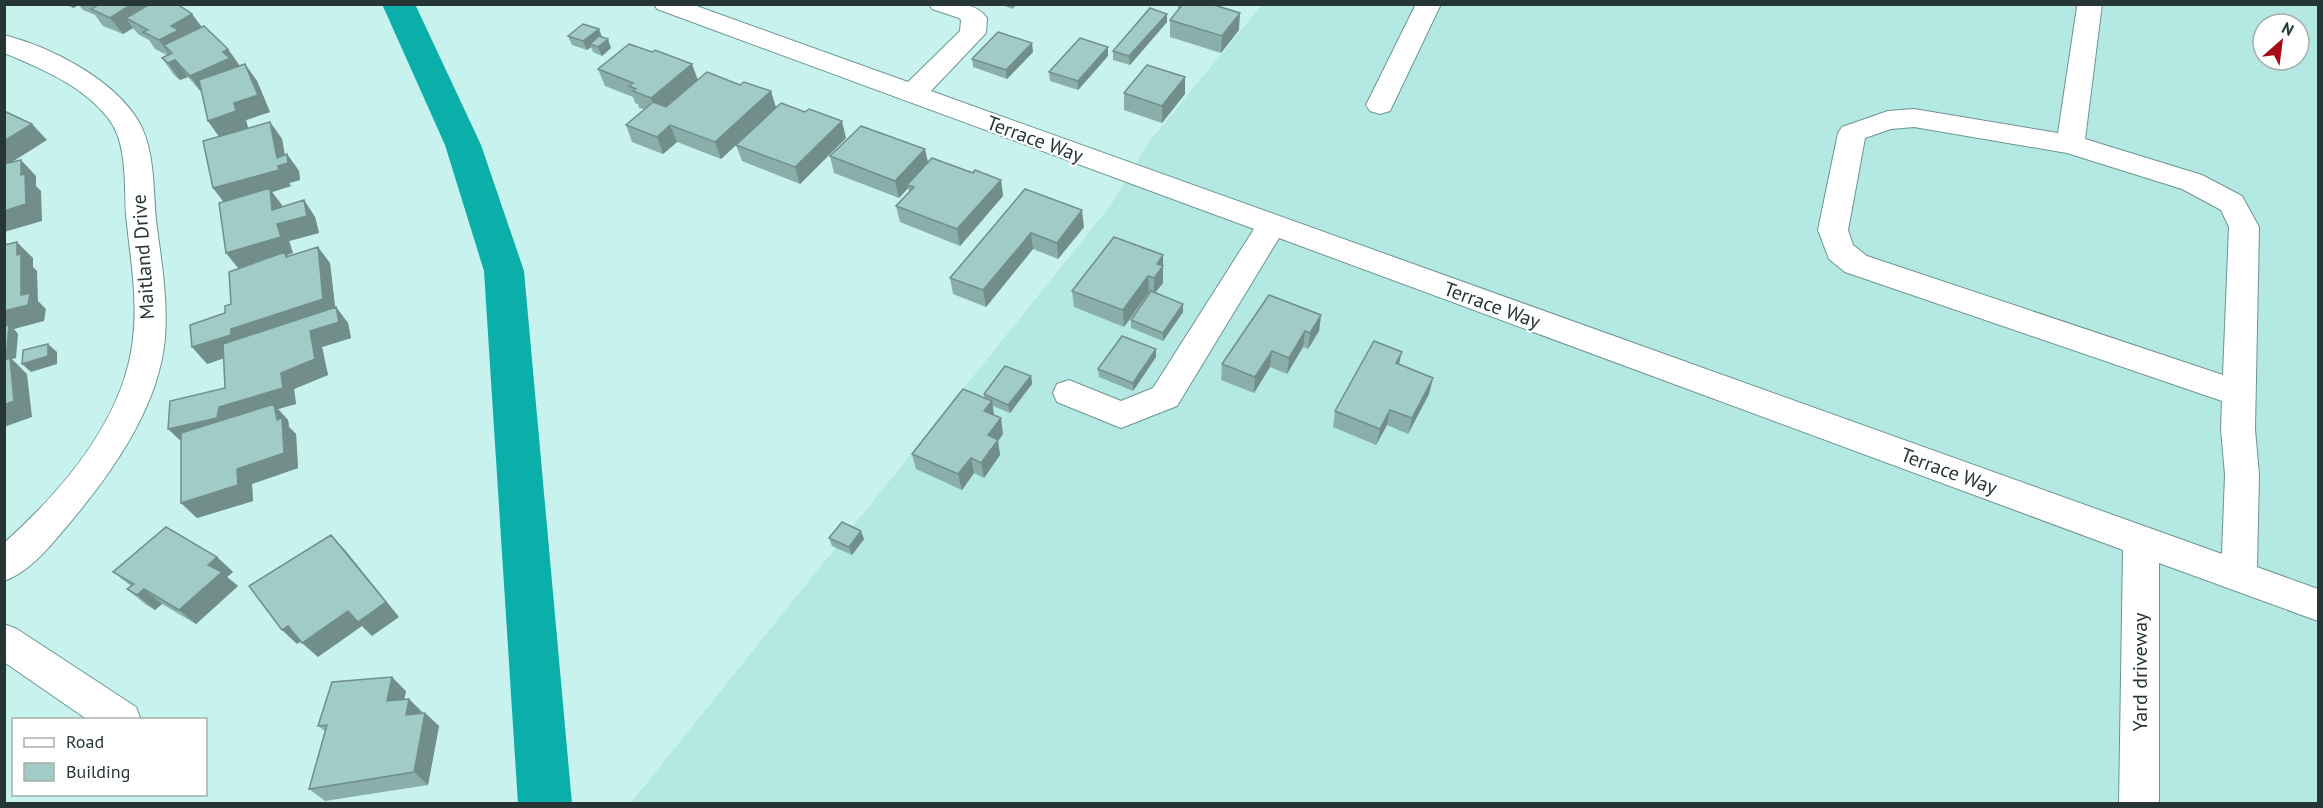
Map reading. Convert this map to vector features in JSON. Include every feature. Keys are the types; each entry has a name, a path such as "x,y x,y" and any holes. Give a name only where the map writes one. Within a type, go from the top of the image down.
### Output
{"street":[{"name":"Terrace Way","path":"666,4 720,13 912,94 2319,605"},
{"path":"912,94 973,33 974,18 968,13 941,4"},
{"path":"1380,105 1429,4"},
{"path":"2070,144 2090,6 2088,4"},
{"name":"Maitland Drive","path":"4,43 67,71 99,91 121,115 134,143 150,315 146,355 129,405 99,459 59,511 4,567"},
{"path":"2239,576 2242,475 2238,429 2240,394 2244,227 2232,203 2192,182 2070,144 1914,118 1888,120 1852,133 1833,230 1840,251 1856,264 2240,394"},
{"path":"1069,393 1121,415 1165,398 1272,225"},
{"name":"Yard driveway","path":"2139,804 2141,540"},
{"path":"4,641 119,718"}],"shaded area":[{"path":"1262,5 2318,5 2318,803 630,804 1111,205 1149,142"}],"building":[{"path":"97,4 132,4 110,18 91,9"},
{"path":"150,4 177,4 192,14 171,26 179,30 159,40 143,32 148,30 126,18"},
{"path":"1183,4 1211,4 1240,13 1222,36 1170,20"},
{"path":"1150,8 1167,14 1129,56 1113,51"},
{"path":"583,24 599,29 583,41 568,36"},
{"path":"204,26 228,49 223,52 230,58 190,76 175,60 168,63 162,58 172,53 164,45"},
{"path":"998,32 1032,43 1006,70 972,59"},
{"path":"599,36 608,39 598,47 590,44"},
{"path":"1080,38 1108,47 1078,81 1049,72"},
{"path":"629,44 652,52 655,50 692,64 651,98 633,91 636,89 629,86 633,83 598,69"},
{"path":"245,64 258,95 234,103 236,111 208,121 199,80"},
{"path":"1147,65 1185,77 1162,106 1124,93"},
{"path":"707,72 740,85 744,82 771,91 715,142 670,125 657,137 626,125 653,102 666,107"},
{"path":"781,103 805,112 809,109 842,121 795,167 736,145"},
{"path":"4,111 32,124 4,141"},
{"path":"270,122 277,158 287,154 288,163 278,166 279,170 213,188 203,141"},
{"path":"861,126 925,149 895,181 830,156"},
{"path":"932,158 973,173 975,170 1001,180 957,229 896,206 914,187 907,185"},
{"path":"21,160 21,175 25,174 26,204 4,211 4,164"},
{"path":"270,188 272,210 304,200 307,216 277,224 281,237 226,253 219,203"},
{"path":"1025,189 1082,210 1057,243 1031,233 983,290 950,278"},
{"path":"1114,237 1163,255 1157,264 1163,266 1154,278 1148,276 1123,310 1072,291"},
{"path":"17,242 17,255 21,254 21,295 30,293 28,305 4,311 4,245"},
{"path":"318,247 323,299 231,329 231,335 192,347 190,325 225,313 225,306 231,304 229,272 285,252 286,257"},
{"path":"1151,291 1183,304 1163,333 1131,320"},
{"path":"1269,295 1321,315 1310,333 1305,331 1289,358 1272,351 1255,377 1222,364"},
{"path":"336,307 339,322 310,331 315,359 281,373 283,388 219,407 217,418 168,429 170,401 225,388 223,344"},
{"path":"9,325 7,350 4,350 4,326"},
{"path":"1122,336 1156,349 1133,383 1098,369"},
{"path":"1374,341 1402,352 1396,363 1433,378 1412,418 1390,410 1380,429 1335,411"},
{"path":"48,344 48,356 22,364 23,350"},
{"path":"10,358 14,401 4,405 4,360"},
{"path":"1005,366 1031,376 1008,405 984,394"},
{"path":"963,389 992,401 984,411 1001,418 988,435 998,440 981,463 971,458 958,474 912,454"},
{"path":"274,404 277,420 282,418 284,453 237,469 238,485 181,503 181,433"},
{"path":"842,522 861,531 849,547 829,538"},
{"path":"166,527 217,557 208,565 222,572 179,610 144,589 137,595 127,589 134,584 113,572"},
{"path":"331,535 386,602 358,622 348,611 302,643 288,626 282,630 249,586"},
{"path":"392,677 387,701 409,699 406,715 425,713 414,772 309,789 327,725 318,726 332,682"}],"waterway":[{"path":"398,4 463,145 504,271 545,804"}]}
